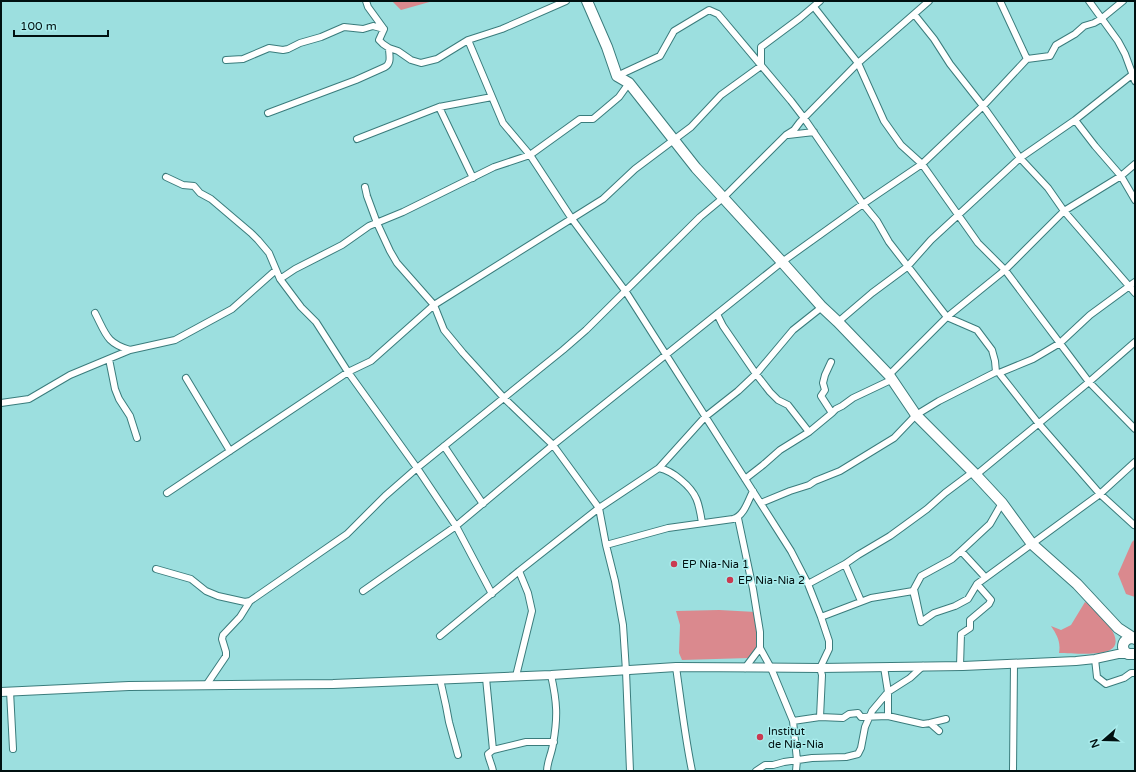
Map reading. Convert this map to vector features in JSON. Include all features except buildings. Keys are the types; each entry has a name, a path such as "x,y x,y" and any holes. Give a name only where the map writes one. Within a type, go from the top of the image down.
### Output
{"highway":[{"path":"587,1 607,47 617,76 629,83 696,168 822,307 890,378 916,415 975,473 1002,503 1032,544 1077,584 1118,628 1134,639"},
{"path":"1118,628 1124,651 1130,654"},
{"path":"1123,644 1128,639 1134,639"}],"main road":[{"path":"5,692 207,684 333,684 552,675 676,667 820,668 960,666 1095,659 1130,654"}],"street":[{"path":"366,1 368,7 384,29"},
{"path":"384,29 379,40 383,44 398,51 411,60 421,63 437,59 468,40 502,29 566,1"},
{"path":"761,66 761,47 820,1"},
{"path":"207,684 226,656 222,639 223,635 240,617 250,601 347,534 385,496 417,468 586,330 700,217 723,198 786,136 794,130 858,63 929,1"},
{"path":"1000,1 1027,59"},
{"path":"1089,1 1118,41 1125,54 1135,81"},
{"path":"363,591 456,526 553,445 782,262 922,164 983,106 1027,59 1050,56 1056,45 1075,34 1084,26 1101,19 1123,1"},
{"path":"814,7 858,63 884,121 901,144 922,164 978,243 1005,270 1089,382 1135,429"},
{"path":"617,76 660,56 674,31 709,10 718,14 804,118 877,221 889,242 947,318 977,330 992,350 998,373 1039,424 1100,494 1134,525"},
{"path":"914,14 934,39 950,64 983,106 1020,158 1048,188 1064,211 1135,293"},
{"path":"226,60 243,58 269,48 283,50 288,49 344,27 363,29 373,26 384,29"},
{"path":"468,40 503,123 530,155 572,219 626,292 791,551 808,584 829,641 829,649 820,668 822,675 820,718"},
{"path":"268,113 385,67 390,62 389,48"},
{"path":"167,493 348,372 371,361 434,305 603,199 635,169 691,127 721,94 761,66"},
{"path":"838,322 872,293 907,267 931,240 1020,158 1075,120 1133,74"},
{"path":"280,279 295,269 342,245 369,226 403,212 494,167 530,155 580,119 593,119 619,97 629,83"},
{"path":"357,139 439,107 492,97"},
{"path":"439,107 473,178"},
{"path":"1075,120 1121,176 1135,200"},
{"path":"786,136 814,132"},
{"path":"745,479 780,450 809,432 836,409 890,378 947,318 1005,270 1064,211 1121,176 1135,164"},
{"path":"166,177 183,185 194,186 200,193 212,199 236,219 269,253 280,279 301,307 316,322 348,372 417,468 456,526 492,594"},
{"path":"366,187 377,223 397,263 434,305 444,330 504,398 553,445 599,508 623,626 630,771"},
{"path":"1,403 29,399 70,376 130,350 175,340 232,309 276,270"},
{"path":"761,503 809,485 840,471 894,438 916,415 939,401 998,373 1033,359 1060,343 1090,315 1135,282"},
{"path":"440,636 599,508 659,468 705,417 738,391 756,374 793,330 822,307"},
{"path":"95,313 110,340 116,345 130,350"},
{"path":"717,314 756,374 774,397 788,405 809,432"},
{"path":"808,584 845,564 890,536 927,509 945,493 975,473 1039,424 1135,342"},
{"path":"108,359 115,389 119,399 130,416 137,438"},
{"path":"831,362 823,383 825,390 821,396 832,413"},
{"path":"186,378 230,451"},
{"path":"444,446 483,504"},
{"path":"921,622 934,613 968,600 977,584 1100,494 1135,462"},
{"path":"659,468 667,470 692,490 699,506 702,523"},
{"path":"606,545 668,528 733,520 738,518 743,511 753,491"},
{"path":"921,622 914,589 921,576 952,559 961,551 990,524 1002,503"},
{"path":"738,518 754,596 760,632 760,648 771,668 793,721 797,760 796,771"},
{"path":"961,551 985,578"},
{"path":"845,564 860,601"},
{"path":"156,569 191,579 206,591 218,596 245,602 250,601"},
{"path":"516,676 532,611 528,593 519,571"},
{"path":"960,666 961,634 970,628 970,620 989,604 991,600 977,584"},
{"path":"821,617 860,601 914,591 921,622"},
{"path":"745,668 760,648"},
{"path":"1095,659 1097,677 1106,684 1124,678 1131,673 1135,673"},
{"path":"1013,771 1014,664"},
{"path":"756,771 765,765 774,765 812,758 846,757 858,754 861,748 865,727 872,711 888,692 910,678 923,666"},
{"path":"676,667 692,771"},
{"path":"884,667 888,692 888,716"},
{"path":"547,771 557,722 556,698 552,675"},
{"path":"486,678 493,750"},
{"path":"440,680 458,755"},
{"path":"5,692 13,749"},
{"path":"793,721 820,718 843,718 849,714 858,713 861,717 888,716 923,724 946,719"},
{"path":"930,723 939,731"},
{"path":"493,771 488,754 493,750 526,742 554,742"}],"shaded area":[{"path":"392,1 433,1 401,10"},
{"path":"1135,539 1135,597 1126,594 1118,574 1132,542"},
{"path":"1085,602 1090,605 1108,624 1116,639 1115,645 1110,650 1099,653 1059,653 1058,639 1051,626 1061,630 1071,625"},
{"path":"719,610 756,612 758,647 749,658 682,660 679,653 680,625 676,611"}],"place":[{"name":"EP Nia-Nia 1","path":"674,564"},
{"name":"EP Nia-Nia 2","path":"730,580"},
{"name":"Institut de Nia-Nia","path":"760,737"}]}
